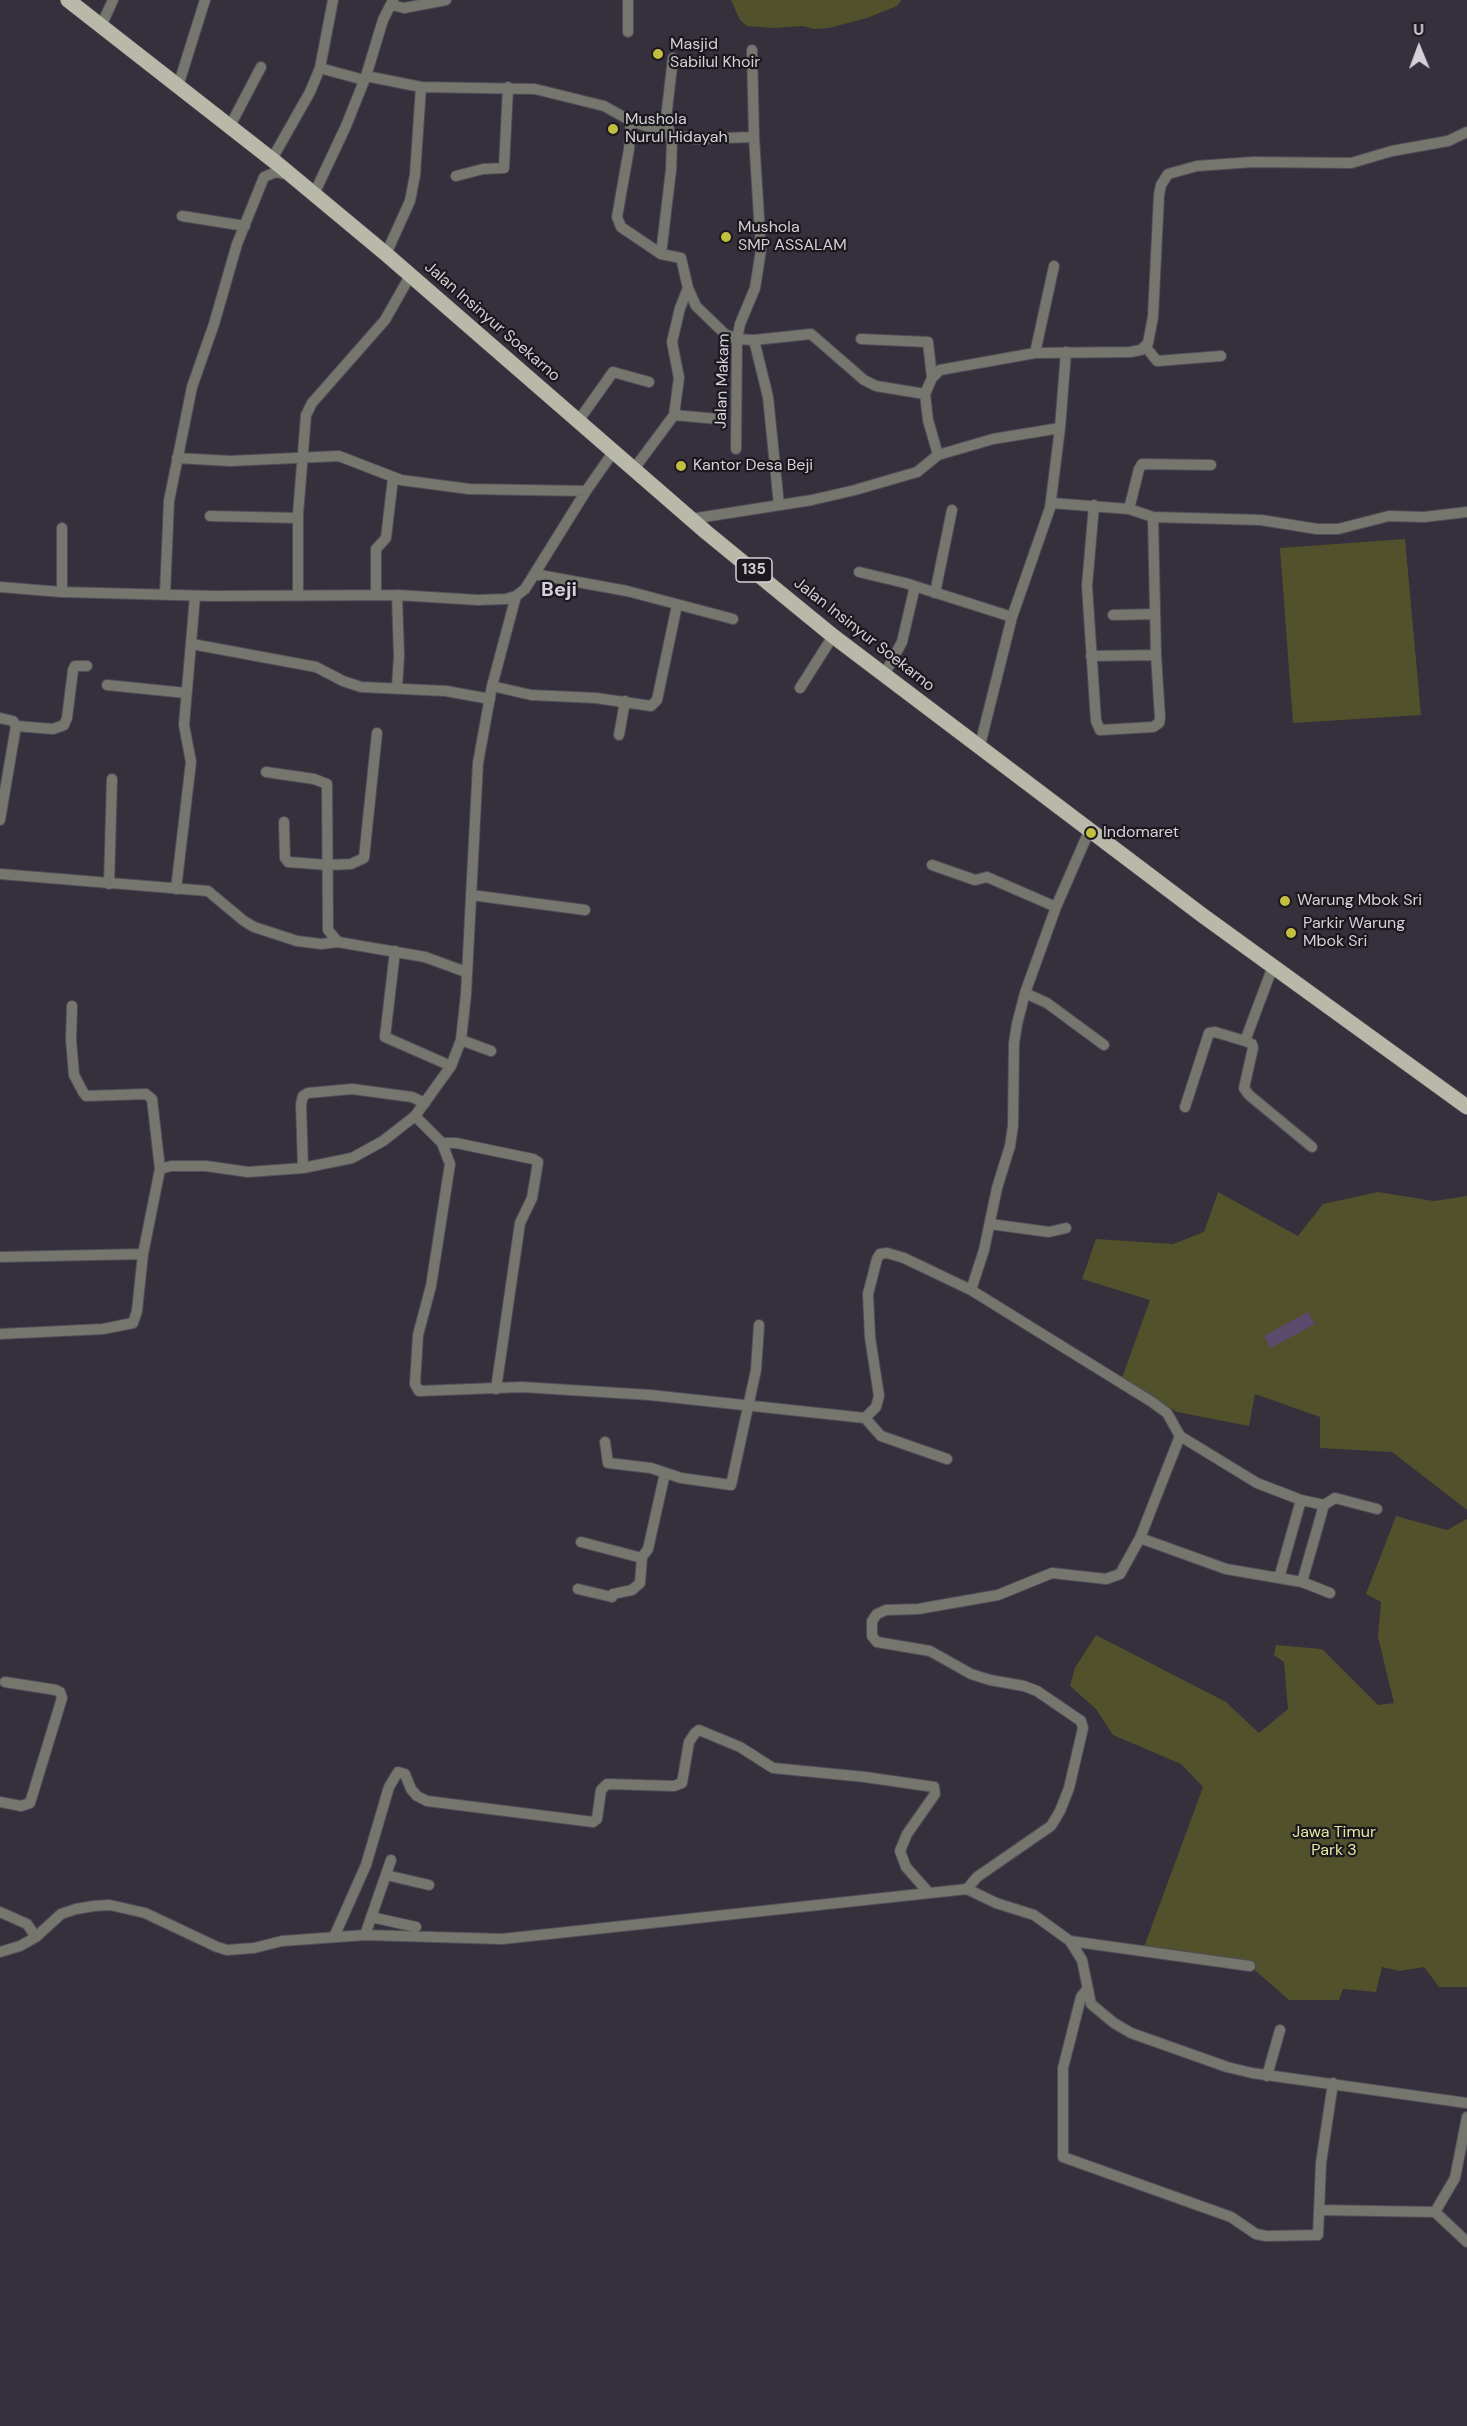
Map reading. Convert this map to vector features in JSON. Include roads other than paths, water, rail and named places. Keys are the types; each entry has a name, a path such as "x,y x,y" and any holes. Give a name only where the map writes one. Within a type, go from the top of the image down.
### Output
{"main road":[{"name":"Jalan Insinyur Soekarno","path":"68,0 293,176 579,420 691,519 833,636 1273,966 1467,1107"}],"street":[{"path":"101,26 113,0"},
{"path":"178,86 205,0"},
{"path":"272,159 310,92 320,68 333,0"},
{"path":"314,194 346,126 365,78 383,20 392,2 404,8 446,0"},
{"path":"628,0 628,32"},
{"name":"Jalan Makam","path":"736,449 737,339 740,324 755,288 761,250 754,137 752,50"},
{"path":"661,254 671,170 672,143 666,117 673,58"},
{"path":"230,126 261,67"},
{"path":"320,68 421,87 535,89 604,106 631,121 670,134 696,139 754,137"},
{"path":"386,254 410,201 415,175 421,87"},
{"path":"456,176 483,169 504,168 508,87"},
{"path":"631,121 618,217 621,227 661,254 681,258 688,288 696,306 725,334 737,339 754,340 811,334 864,380 876,386 925,394"},
{"path":"938,455 928,420 925,394 932,378 946,367 1035,354 1130,352 1145,346 1151,338 1153,317 1159,195 1161,185 1168,174 1197,166 1254,162 1351,163 1382,153 1448,141 1467,132"},
{"path":"165,594 169,501 192,387 214,324 230,265 264,177 276,172 293,176"},
{"path":"182,216 245,226"},
{"path":"1035,354 1054,266"},
{"path":"298,596 298,518 305,421 312,403 385,320 410,276"},
{"path":"634,469 674,415 679,378 672,342 680,308 688,288"},
{"path":"861,339 928,342 932,378"},
{"path":"754,340 768,397 779,505"},
{"path":"1145,346 1157,361 1221,356"},
{"path":"980,745 1012,617 1051,503 1066,352"},
{"path":"579,420 613,372 649,382"},
{"path":"674,415 718,419"},
{"path":"691,519 855,490 917,472 938,455 993,439 1060,428"},
{"path":"0,587 62,592 195,596 397,595 478,600 516,596 525,589 586,490 614,451"},
{"path":"177,458 230,461 344,457 393,478 470,489 586,490"},
{"path":"1129,509 1139,469 1143,464 1211,465"},
{"path":"376,595 376,549 386,538 393,478"},
{"path":"1051,503 1129,509 1153,518 1261,520 1317,529 1338,529 1389,516 1424,517 1467,512"},
{"path":"1094,505 1087,586 1096,720 1100,730 1153,727 1159,723 1153,518"},
{"path":"935,592 952,510"},
{"path":"210,516 298,518"},
{"path":"62,528 62,592"},
{"path":"859,572 915,586 1012,617"},
{"path":"534,574 627,591 733,619"},
{"path":"884,675 902,642 915,586"},
{"path":"396,687 399,656 397,595"},
{"path":"176,889 191,762 184,725 195,596"},
{"path":"160,1169 171,1166 206,1166 248,1172 303,1168 352,1158 383,1141 415,1116 451,1066 461,1040 478,763 489,699 516,596"},
{"path":"492,686 543,696 625,701 651,706 657,700 677,605"},
{"path":"1113,615 1155,614"},
{"path":"800,688 833,636"},
{"path":"192,644 320,668 343,681 361,687 446,691 489,699"},
{"path":"1091,656 1156,655"},
{"path":"16,726 53,729 64,725 67,718 73,670 75,666 87,666"},
{"path":"107,685 186,693"},
{"path":"620,735 625,701"},
{"path":"0,718 13,721 16,726 5,761 4,800 0,807 0,820"},
{"path":"284,822 285,858 288,862 351,864 364,858 377,733"},
{"path":"266,772 314,779 327,784 328,930 338,942"},
{"path":"109,884 112,779"},
{"path":"971,1290 984,1250 1010,1146 1014,1043 1025,993 1056,907 1090,829"},
{"path":"932,865 975,880 987,877 1056,907"},
{"path":"0,874 208,891 244,921 297,941 321,944 338,942 395,951 425,957 466,972"},
{"path":"471,895 585,910"},
{"path":"395,951 385,1037 451,1066"},
{"path":"1245,1041 1273,966"},
{"path":"1025,993 1047,1003 1104,1046"},
{"path":"0,1334 129,1326 133,1323 137,1311 143,1254 160,1169 152,1099 146,1094 86,1096 74,1075 71,1040 72,1006"},
{"path":"1185,1107 1209,1033 1215,1032 1245,1041 1252,1044 1253,1048 1244,1084 1246,1092 1312,1147"},
{"path":"461,1040 491,1051"},
{"path":"303,1168 301,1104 303,1096 308,1093 352,1089 412,1097 425,1103"},
{"path":"415,1116 442,1143 450,1164 431,1286 418,1335 415,1384 419,1391 522,1387 650,1395 865,1418 881,1436 947,1459"},
{"path":"442,1143 478,1148 538,1162 532,1198 520,1223 496,1389"},
{"path":"990,1224 1049,1232 1066,1228"},
{"path":"865,1418 876,1407 879,1396 870,1337 868,1294 880,1254 887,1253 904,1258 971,1290 1152,1402 1167,1413 1180,1436 1257,1483 1301,1500 1324,1505"},
{"path":"0,1257 143,1254"},
{"path":"605,1442 608,1463 635,1465 681,1478 731,1485 756,1370 759,1324"},
{"path":"967,1889 978,1877 1051,1826 1069,1788 1083,1728 1081,1721 1037,1691 970,1674 930,1651 877,1642 872,1636 872,1621 877,1614 886,1610 918,1609 998,1595 1052,1573 1098,1579 1114,1578 1126,1567 1140,1538 1180,1436"},
{"path":"578,1589 612,1597 613,1594 632,1590 640,1583 665,1473"},
{"path":"1302,1582 1324,1505 1335,1498 1377,1509"},
{"path":"1279,1578 1301,1500"},
{"path":"1140,1538 1226,1569 1302,1582 1330,1593"},
{"path":"581,1542 645,1554"},
{"path":"0,1802 25,1806 30,1803 62,1698 60,1692 56,1690 5,1682"},
{"path":"334,1937 366,1865 389,1787 398,1772 405,1774 411,1789 417,1796 427,1801 593,1822 597,1819 601,1790 607,1784 674,1786 682,1783 689,1743 699,1730 740,1748 773,1768 855,1775 934,1787 934,1794 907,1834 900,1851 906,1867 928,1893"},
{"path":"365,1935 391,1860"},
{"path":"386,1875 429,1885"},
{"path":"0,1952 20,1946 36,1937 61,1914 76,1909 110,1905 145,1913 227,1950 254,1948 282,1941 365,1935 502,1939 967,1889 996,1903 1034,1915 1070,1941 1082,1960 1089,1999 1098,2011 1131,2033 1227,2067 1267,2076 1333,2083 1467,2103"},
{"path":"0,1912 27,1924 36,1937"},
{"path":"371,1917 416,1927"},
{"path":"1070,1941 1250,1966"},
{"path":"1087,1989 1081,1997 1062,2068 1063,2157 1231,2217 1260,2236 1316,2236 1319,2233 1321,2163 1333,2083"},
{"path":"1267,2076 1280,2030"},
{"path":"1435,2212 1455,2178 1467,2117"},
{"path":"1319,2210 1435,2212 1467,2242"}],"place":[{"name":"Masjid Sabilul Khoir","path":"658,54"},
{"name":"Mushola Nurul Hidayah","path":"613,129"},
{"name":"Mushola SMP ASSALAM","path":"726,237"},
{"name":"Kantor Desa Beji","path":"681,466"},
{"name":"Indomaret","path":"1091,833"},
{"name":"Warung Mbok Sri","path":"1285,901"},
{"name":"Parkir Warung Mbok Sri","path":"1291,933"}],"district":[{"name":"Beji","path":"559,591"}],"park label":[{"name":"Jawa Timur Park 3","path":"1334,1842"}]}
